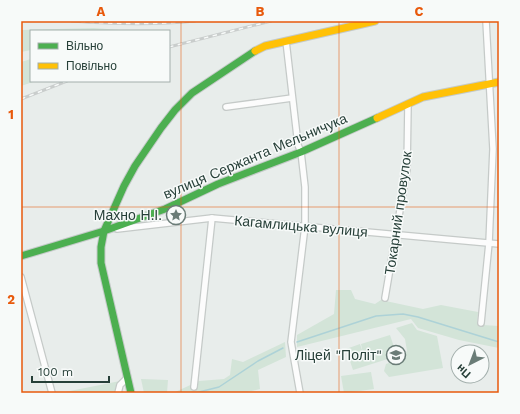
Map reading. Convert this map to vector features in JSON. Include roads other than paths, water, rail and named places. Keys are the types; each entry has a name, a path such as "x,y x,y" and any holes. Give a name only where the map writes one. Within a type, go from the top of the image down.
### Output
{"main road":[{"path":"131,393 101,263 101,247 104,231 124,186 135,166 175,110 192,93 248,55 265,46 375,21"},
{"name":"вулиця Сержанта Мельничука","path":"21,256 104,231 165,209 218,184 301,152 423,97 499,82"}],"street":[{"path":"481,322 489,244 494,149 486,21"},
{"path":"286,41 298,145 301,152 305,187 305,226 291,342 300,393"},
{"path":"226,107 292,98"},
{"name":"Токарний провулок","path":"385,298 407,169 408,104"},
{"path":"194,388 212,218"},
{"name":"Кагамлицька вулиця","path":"104,231 212,218 499,244"},
{"path":"21,277 52,393"},
{"path":"118,393 120,385 128,378"}],"waterway":[{"path":"297,342 376,316 403,314 418,317 499,342"},
{"path":"195,393 219,387 258,361 283,348"}],"railway":[{"path":"72,21 134,24 195,21"},
{"path":"170,47 271,21"},
{"path":"21,99 64,82"}],"place":[{"name":"Махно Н.І.","path":"176,215"},
{"name":"Ліцей \"Політ\"","path":"396,355"}]}
